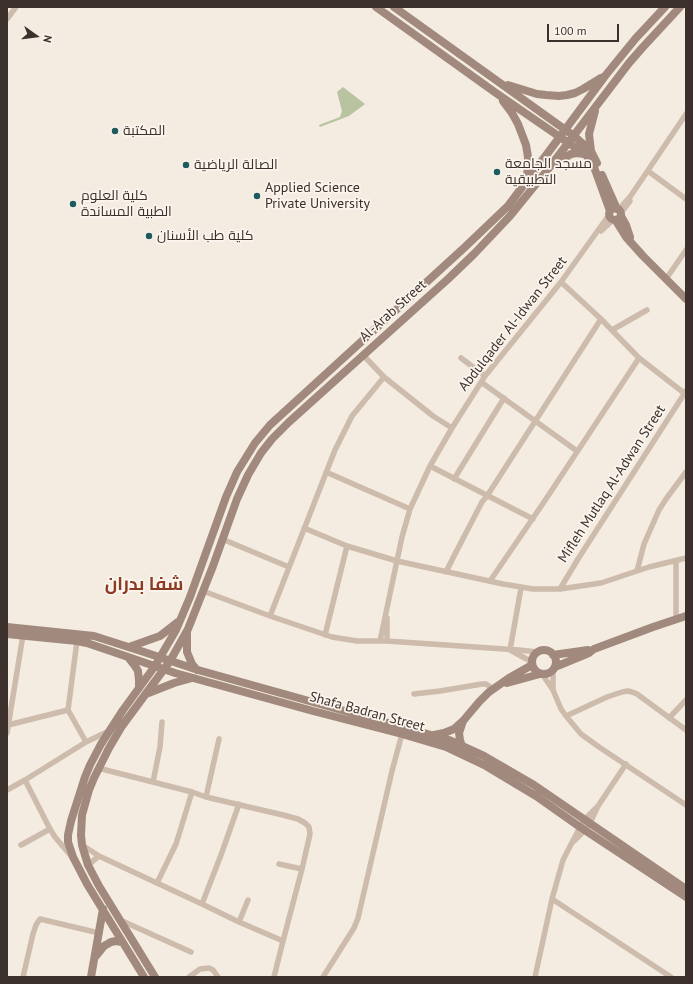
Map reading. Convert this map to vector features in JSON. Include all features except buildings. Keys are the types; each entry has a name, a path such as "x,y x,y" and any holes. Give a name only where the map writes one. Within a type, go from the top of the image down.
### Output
{"main road":[{"path":"376,7 568,143 588,153"},
{"path":"394,7 574,136 588,153 626,237 686,299"},
{"name":"Al-Arab Street","path":"68,835 70,821 90,765 109,730 161,657 181,620 231,483 255,443 286,409 381,325 508,206 605,76 636,38 665,7"},
{"name":"Al-Arab Street","path":"155,977 99,886 88,865 82,845 82,815 89,790 98,768 118,732 170,661 188,629 241,488 248,475 261,453 272,439 289,422 448,279 510,216 574,136 629,63 680,7"},
{"path":"501,83 537,94 559,96 575,93 605,76"},
{"path":"496,93 512,113 526,145 528,157 527,182"},
{"path":"588,153 589,134 596,106"},
{"path":"549,168 570,154 588,153"},
{"path":"553,655 594,649 686,616"},
{"path":"128,646 160,636 181,620"},
{"name":"Shafa Badran Street","path":"7,627 94,636 198,670 449,740 484,756 524,779 588,821 686,889"},
{"path":"188,629 187,652 192,664 198,670"},
{"name":"Shafa Badran Street","path":"7,634 77,641 100,647 193,678 446,747 486,766 536,796 686,897"},
{"path":"496,687 548,673 554,668 594,649"},
{"path":"541,674 535,670 532,664 533,657 537,652 543,650 548,651 553,655 555,661 554,668"},
{"path":"128,656 138,671 139,689"},
{"path":"432,735 444,733 454,728 463,721 479,702 496,687 532,664"},
{"path":"145,694 174,683 193,678"},
{"path":"462,746 459,733 463,721"},
{"path":"68,835 68,842 73,857 87,884 144,977"},
{"path":"91,977 103,909"},
{"path":"95,957 104,946 111,942 122,942"}],"street":[{"path":"7,19 16,7"},
{"name":"Abdulqader Al-Idwan Street","path":"380,641 410,509 430,466 452,428 485,376 561,282 597,233 630,201 630,197 686,114"},
{"path":"648,171 686,199"},
{"path":"666,279 686,250"},
{"path":"561,282 601,319 639,358 685,392"},
{"path":"612,330 647,310"},
{"path":"446,572 482,502 601,319"},
{"path":"363,355 384,377 433,416 452,428"},
{"path":"461,358 485,376"},
{"path":"490,582 639,358"},
{"path":"270,616 335,450 352,416 384,377"},
{"path":"481,382 577,451"},
{"name":"Mifleh Mutlaq Al-Adwan Street","path":"560,589 685,392"},
{"path":"454,479 504,398"},
{"path":"430,466 533,519"},
{"path":"326,472 410,509"},
{"path":"637,571 644,544 659,510 686,472"},
{"path":"304,528 347,546 397,561 490,582 521,588 542,590 600,583 686,558"},
{"path":"222,539 289,567"},
{"path":"325,635 347,546"},
{"path":"676,561 676,619"},
{"path":"510,650 521,588"},
{"path":"203,591 332,637 357,641 380,641 537,652"},
{"name":"Abdulqader Al-Idwan Street","path":"386,612 387,642"},
{"path":"7,733 23,635"},
{"path":"77,641 68,710 86,742"},
{"path":"510,650 532,664"},
{"path":"553,690 554,668"},
{"path":"541,674 553,690 566,716 582,734 599,747 686,804"},
{"path":"414,694 482,684 496,687"},
{"path":"566,716 607,697 628,691 637,694 686,730"},
{"path":"669,718 686,700"},
{"path":"8,725 68,710"},
{"path":"153,782 160,747 162,722"},
{"path":"7,790 86,742 109,730"},
{"path":"323,977 354,928 358,918 402,734"},
{"path":"206,797 219,739"},
{"path":"535,977 552,899 563,860 571,844 583,829 626,764"},
{"path":"98,768 305,822 310,834 274,977"},
{"path":"25,780 50,829 55,837 73,857"},
{"path":"158,883 176,844 192,792"},
{"path":"202,904 239,804"},
{"path":"21,845 50,829"},
{"path":"55,837 68,835"},
{"path":"82,845 99,856 239,922 283,941"},
{"path":"88,865 99,856"},
{"path":"279,864 302,869"},
{"path":"552,899 671,977"},
{"path":"239,922 248,900"},
{"path":"23,977 33,934 40,919 99,932"},
{"path":"120,920 191,952"},
{"path":"189,977 200,969 209,968 213,970 218,977"}],"green space":[{"path":"343,87 365,104 349,116 320,127 319,125 340,117 342,111 337,92"}],"place":[{"name":"المكتبة","path":"115,131"},
{"name":"الصالة الرياضية","path":"186,165"},
{"name":"مسجد الجامعة التطبيقية","path":"497,172"},
{"name":"Applied Science Private University","path":"257,196"},
{"name":"كلية العلوم الطبية المساندة","path":"73,204"},
{"name":"كلية طب الأسنان","path":"149,236"}],"district":[{"name":"شفا بدران","path":"144,585"}]}
